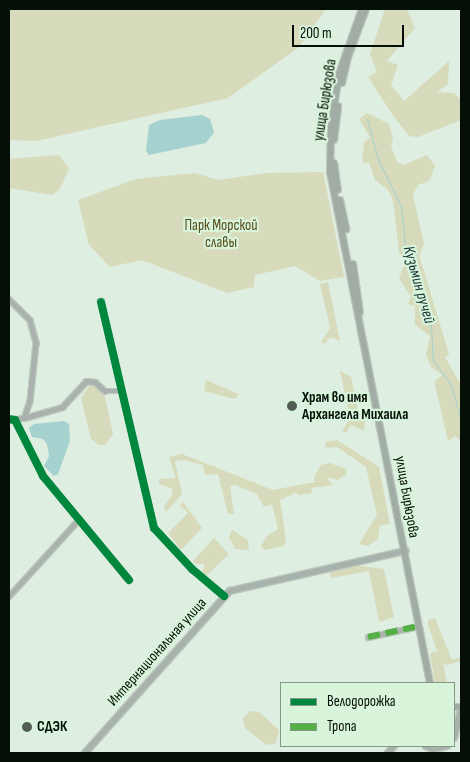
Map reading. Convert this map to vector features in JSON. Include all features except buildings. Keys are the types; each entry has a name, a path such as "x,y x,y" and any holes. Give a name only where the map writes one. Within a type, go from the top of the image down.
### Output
{"main road":[{"name":"улица Бирюзова","path":"364,9 344,72 334,147 334,169 430,682"},
{"name":"Интернациональная улица","path":"85,753 224,596 246,586 405,551"},
{"path":"455,729 456,720 461,708"},
{"path":"429,747 434,749 443,747"}],"street":[{"path":"9,299 30,320 36,344 33,382 24,418"},
{"path":"101,302 154,528 185,563 224,596"},
{"path":"9,419 16,420 62,408 86,381 95,382 105,391 122,392"},
{"path":"16,420 43,476 129,580"},
{"path":"9,596 79,519"},
{"path":"368,637 419,626"}],"green space":[{"path":"9,9 326,9 298,48 228,98 36,141 9,140"},
{"path":"385,9 407,9 415,28 387,61 398,65 391,85 404,101 449,61 448,84 437,92 454,93 461,100 461,120 418,137 409,136 392,114 368,77 377,72 370,54"},
{"path":"367,113 389,124 393,138 391,147 398,163 404,165 427,155 435,166 429,181 418,185 413,195 424,244 419,255 449,354 445,357 461,385 461,441 455,436 448,441 435,385 435,381 442,375 431,367 426,355 430,336 415,325 415,306 408,304 411,297 399,278 405,263 399,252 393,200 388,190 375,180 369,162 364,163 362,160 364,143 370,137 359,119"},
{"path":"59,155 69,169 59,190 52,195 9,188 9,159"},
{"name":"Парк Морской славы","path":"323,172 344,277 320,281 295,266 255,275 254,287 227,293 142,260 110,267 89,245 78,200 136,179 195,173 218,180 267,173"},
{"path":"328,282 340,341 330,337 325,344 321,342 330,329 320,284"},
{"path":"340,371 351,377 358,410 365,420 364,431 351,425 346,433 342,431 350,418"},
{"path":"206,380 239,394 235,399 204,391"},
{"path":"89,386 99,387 104,392 113,434 105,445 99,445 91,439 81,398"},
{"path":"337,440 379,467 390,524 380,525 378,539 368,546 359,544 377,515 366,467 337,447 325,448 326,442"},
{"path":"182,454 273,490 315,482 314,477 321,465 330,463 346,469 346,475 337,480 326,477 333,485 311,488 312,493 298,495 297,492 280,500 286,540 284,546 264,550 261,546 267,536 278,529 272,504 264,507 257,494 235,485 230,486 234,514 228,514 219,477 217,474 205,475 203,465 184,460 175,461 182,494 166,512 164,506 172,496 172,489 159,484 159,479 176,478 169,457"},
{"path":"183,502 202,528 181,550 168,533 188,513 180,505"},
{"path":"232,530 248,540 249,550 235,549 229,537"},
{"path":"214,538 229,554 206,576 202,572 205,564 195,564 193,561"},
{"path":"353,565 384,569 394,617 379,622 369,571 331,578 329,570"},
{"path":"435,618 452,660 461,657 461,661 446,665 443,662 447,682 435,682 430,654 434,651 438,654 428,620"},
{"path":"250,711 259,712 279,730 276,743 266,745 245,728 243,718"}],"water":[{"path":"202,115 210,119 214,132 206,143 149,155 146,151 149,125 160,120"},
{"path":"64,421 69,424 70,441 58,474 54,476 44,466 49,456 47,444 43,439 32,437 29,428 34,424"}],"waterway":[{"name":"Кузьмин ручей","path":"367,119 378,159 401,206 406,254 431,326 433,360 451,385 461,419"}],"marked path":[{"path":"368,637 419,626"}],"cycle path":[{"path":"101,302 154,528 192,569 224,596"},
{"path":"9,419 15,420 43,476 129,580"}],"place":[{"name":"Храм во имя Архангела Михаила","path":"292,406"},
{"name":"СДЭК","path":"27,727"}]}
